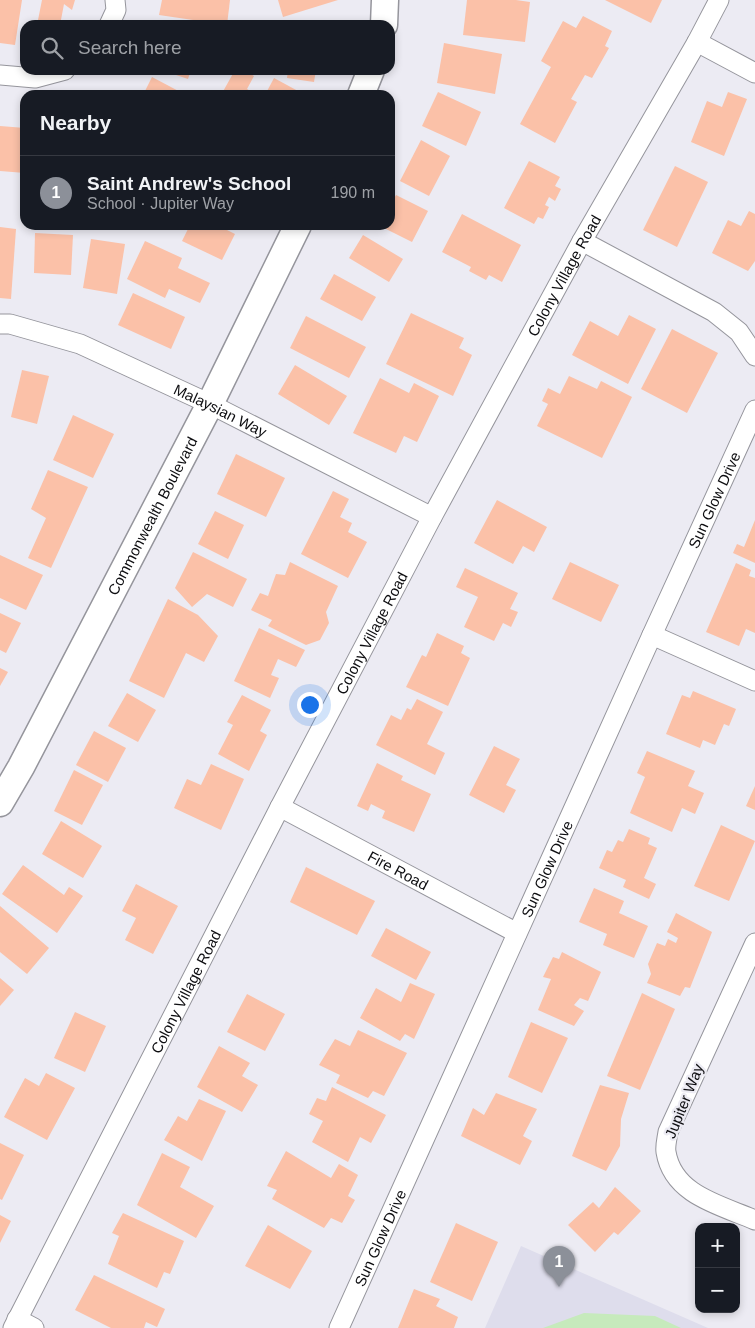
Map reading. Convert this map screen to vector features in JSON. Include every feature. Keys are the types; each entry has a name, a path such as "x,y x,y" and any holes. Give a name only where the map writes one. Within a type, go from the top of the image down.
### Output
{"street":[{"path":"111,20 116,10 115,0"},
{"path":"384,20 385,0"},
{"name":"Colony Village Road","path":"21,1325 280,807 432,517 582,241 697,42 719,0"},
{"path":"697,42 755,73"},
{"path":"0,75 35,78 46,75"},
{"path":"363,90 369,75"},
{"name":"Commonwealth Boulevard","path":"0,803 21,767 210,404 296,230"},
{"path":"582,241 714,312 738,332 755,356"},
{"name":"Malaysian Way","path":"0,324 10,324 80,344 210,404 432,517"},
{"name":"Sun Glow Drive","path":"339,1328 755,410"},
{"path":"652,635 755,680"},
{"name":"Fire Road","path":"280,807 517,933"},
{"name":"Jupiter Way","path":"755,943 668,1132 666,1150 670,1167 680,1183 693,1194 755,1220"}],"shaded area":[{"path":"521,1246 708,1328 485,1328"}],"green space":[{"path":"584,1313 655,1316 681,1328 543,1328"}],"building":[{"path":"0,0 22,0 15,45 0,43"},
{"path":"42,0 75,0 72,10 64,4 61,20 38,20"},
{"path":"162,0 230,0 228,20 193,20 159,15"},
{"path":"278,0 338,0 283,17"},
{"path":"467,0 516,0 530,2 525,42 463,35"},
{"path":"605,0 662,0 651,23"},
{"path":"583,16 612,31 605,46 609,48 592,78 585,75 571,99 577,102 555,143 520,124 551,67 541,61 563,21 576,28"},
{"path":"444,43 502,54 495,94 437,83"},
{"path":"176,75 189,75 188,79"},
{"path":"232,75 254,76 247,89 249,90 224,90"},
{"path":"287,75 315,75 314,82 287,78"},
{"path":"152,77 177,90 146,90"},
{"path":"274,78 296,90 268,90"},
{"path":"438,92 481,112 466,146 422,126"},
{"path":"728,92 747,99 724,156 691,142 707,101 722,107"},
{"path":"0,126 20,128 20,173 0,171"},
{"path":"421,140 450,156 429,196 400,181"},
{"path":"529,161 560,177 555,186 561,189 555,201 549,197 545,205 549,207 543,219 538,217 534,224 504,208"},
{"path":"675,166 708,182 677,247 643,230"},
{"path":"396,195 428,211 412,242 388,230 395,230"},
{"path":"749,211 755,214 755,261 748,271 712,253 728,220 741,226"},
{"path":"462,214 521,245 502,282 489,275 486,280 469,271 471,267 442,252"},
{"path":"0,227 16,229 11,299 0,298"},
{"path":"188,230 227,230 235,234 222,260 182,241"},
{"path":"35,233 73,235 71,275 34,273"},
{"path":"363,235 403,259 389,282 349,258"},
{"path":"91,239 125,244 117,294 83,288"},
{"path":"145,241 182,258 178,268 210,283 200,303 169,289 165,298 127,279"},
{"path":"334,274 376,297 362,321 320,299"},
{"path":"133,293 185,317 171,349 118,325"},
{"path":"411,313 464,338 459,348 472,355 453,396 386,364"},
{"path":"629,315 656,329 628,384 572,355 590,321 618,336"},
{"path":"306,316 366,347 349,378 290,348"},
{"path":"672,329 718,353 687,413 641,389"},
{"path":"295,365 347,396 329,425 278,394"},
{"path":"22,370 49,376 37,424 11,417"},
{"path":"569,376 597,389 601,381 632,397 602,458 537,426 548,404 542,401 548,388 560,394"},
{"path":"380,378 409,393 414,383 439,396 417,442 404,436 396,453 353,433"},
{"path":"73,415 114,434 93,478 53,460"},
{"path":"236,454 285,478 266,517 217,494"},
{"path":"48,470 88,487 51,568 28,558 46,518 31,509"},
{"path":"333,491 349,499 340,517 352,523 348,532 367,542 348,578 301,554"},
{"path":"497,500 547,527 534,552 523,546 513,564 474,543"},
{"path":"215,511 244,525 228,559 198,544"},
{"path":"755,520 755,563 733,553 737,544 744,547"},
{"path":"193,552 247,579 233,607 207,594 192,607 175,588"},
{"path":"0,555 43,575 26,610 0,598"},
{"path":"290,562 338,586 326,612 329,623 320,640 306,645 268,626 272,620 251,610 260,593 268,596 276,574 285,575"},
{"path":"570,562 619,585 601,622 552,599"},
{"path":"736,563 751,570 749,576 755,578 755,633 746,629 739,646 706,632"},
{"path":"465,568 518,593 510,609 518,612 511,627 503,623 494,641 464,627 478,597 456,587"},
{"path":"168,599 198,615 218,636 204,662 186,653 164,698 129,681"},
{"path":"0,613 21,623 6,653 0,650"},
{"path":"259,628 305,650 296,667 278,659 271,675 279,678 270,698 234,681"},
{"path":"437,633 464,646 461,653 470,658 448,706 406,687 422,655 426,657"},
{"path":"0,668 8,672 0,686"},
{"path":"693,691 736,709 729,726 724,724 715,745 703,740 700,748 666,734 682,695 690,698"},
{"path":"127,693 156,710 138,742 108,726"},
{"path":"242,695 271,710 260,731 267,735 249,771 218,754 233,725 227,722"},
{"path":"417,699 443,712 427,744 445,753 435,775 376,745 391,715 401,720 407,708 411,710"},
{"path":"94,731 126,748 108,782 76,765"},
{"path":"494,746 520,759 506,785 516,790 504,813 469,795"},
{"path":"647,751 695,771 688,786 704,793 695,814 682,808 672,832 630,813 645,777 637,773"},
{"path":"377,763 403,776 401,780 431,794 414,832 382,818 385,811 371,804 368,811 357,806"},
{"path":"211,764 244,779 221,830 174,808 187,779 201,785"},
{"path":"74,770 103,785 82,825 54,811"},
{"path":"755,786 755,810 746,806"},
{"path":"61,821 102,846 83,878 42,854"},
{"path":"721,825 755,841 729,901 694,886"},
{"path":"629,829 650,838 648,844 657,848 644,878 656,884 649,899 623,887 626,880 599,868 607,850 612,852 618,840 623,842"},
{"path":"23,865 64,895 69,887 83,896 57,933 2,894"},
{"path":"306,867 375,901 357,935 290,902"},
{"path":"136,884 178,906 153,954 125,940 136,918 122,911"},
{"path":"594,888 624,901 619,913 648,926 634,958 603,945 607,934 579,922"},
{"path":"0,906 49,948 27,974 0,952"},
{"path":"676,913 712,932 690,988 685,987 680,996 647,983 651,974 648,964 657,943 665,946 668,939 676,943 678,938 667,932"},
{"path":"386,928 431,952 416,980 371,956"},
{"path":"562,952 601,972 588,1001 580,998 574,1005 584,1011 574,1026 538,1010 551,979 543,977 553,957 559,959"},
{"path":"0,978 14,990 0,1006"},
{"path":"410,983 435,994 414,1039 405,1034 400,1041 360,1018 376,988 401,1002"},
{"path":"642,993 675,1009 640,1090 607,1076"},
{"path":"247,994 285,1014 265,1051 227,1032"},
{"path":"75,1012 106,1026 85,1072 54,1058"},
{"path":"531,1022 568,1038 542,1093 508,1077"},
{"path":"358,1030 407,1053 384,1096 373,1091 368,1098 336,1083 340,1075 319,1065 335,1039 350,1046"},
{"path":"219,1046 250,1063 242,1076 258,1085 242,1112 197,1087"},
{"path":"46,1073 75,1088 47,1140 4,1117 25,1078 39,1086"},
{"path":"600,1085 629,1093 621,1119 620,1146 606,1171 572,1156"},
{"path":"332,1087 386,1115 371,1143 360,1137 348,1162 312,1142 323,1121 309,1114 317,1098 326,1101"},
{"path":"496,1093 537,1109 523,1136 532,1141 520,1165 461,1136 473,1108 484,1115"},
{"path":"199,1099 226,1111 202,1161 164,1140 178,1116 187,1121"},
{"path":"0,1143 24,1155 2,1200 0,1199"},
{"path":"286,1151 331,1178 339,1164 358,1175 348,1196 355,1200 342,1223 331,1218 324,1228 272,1199 277,1190 267,1186"},
{"path":"162,1153 190,1167 180,1187 214,1206 196,1238 137,1205"},
{"path":"615,1187 641,1211 618,1235 614,1232 595,1252 568,1225 593,1202 599,1208"},
{"path":"123,1213 184,1241 170,1274 164,1272 157,1288 108,1264 119,1236 112,1233"},
{"path":"0,1215 11,1221 0,1243"},
{"path":"456,1223 498,1242 472,1301 430,1282"},
{"path":"268,1225 312,1251 290,1289 245,1266"},
{"path":"94,1275 165,1309 157,1327 146,1322 144,1328 111,1328 75,1310"},
{"path":"414,1289 440,1299 436,1306 458,1317 454,1328 398,1328"}],"place":[{"name":"Saint Andrew's School","path":"559,1287"}]}
